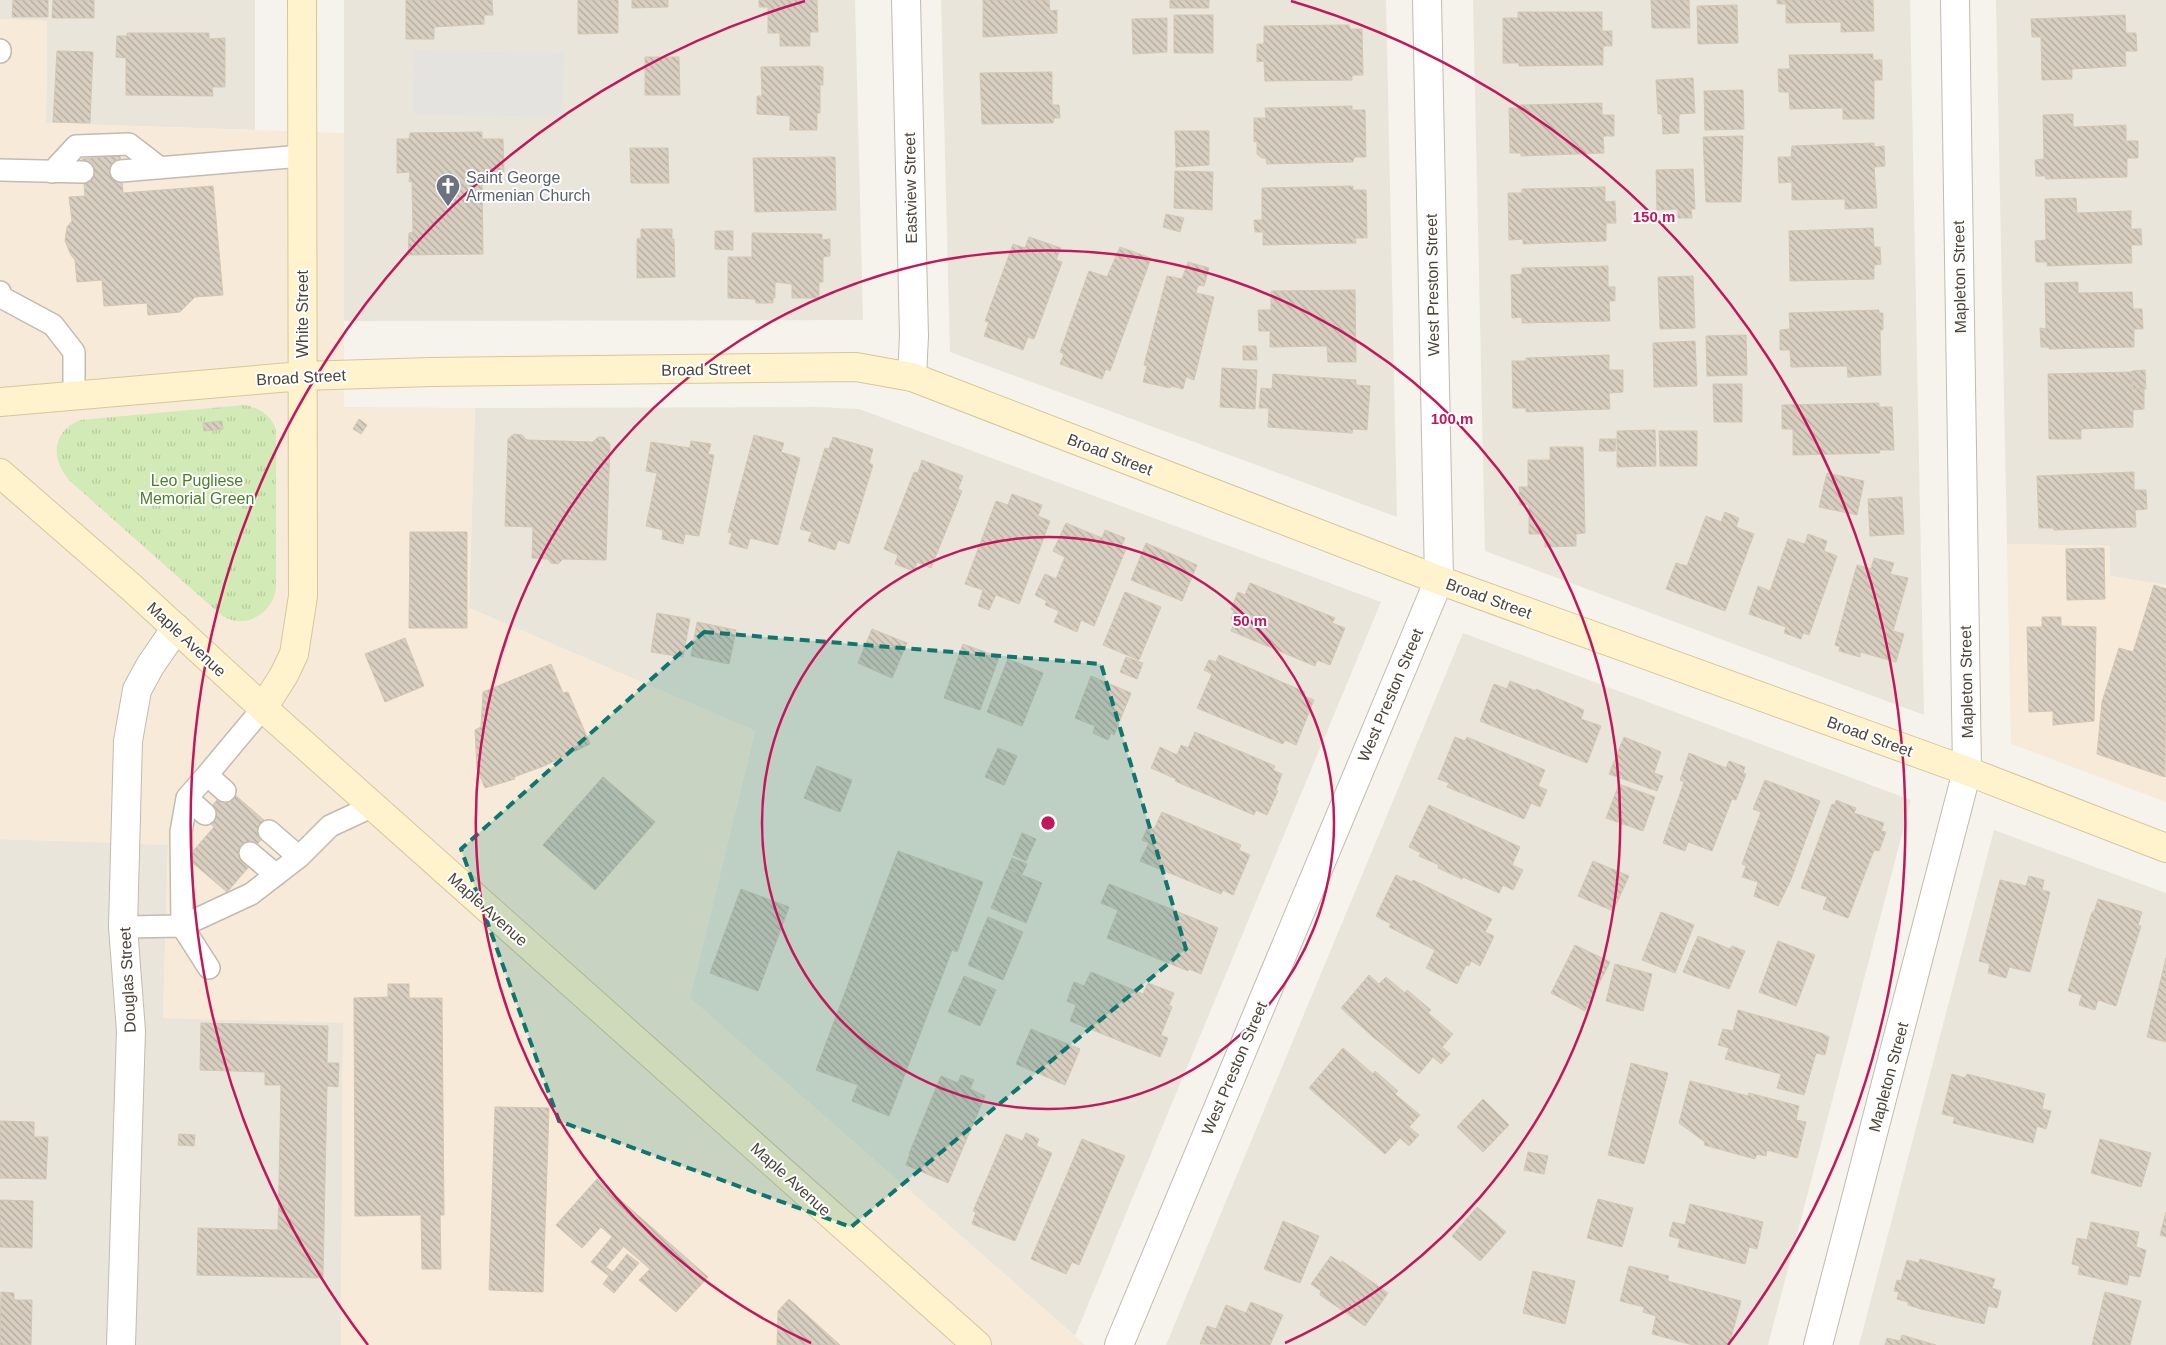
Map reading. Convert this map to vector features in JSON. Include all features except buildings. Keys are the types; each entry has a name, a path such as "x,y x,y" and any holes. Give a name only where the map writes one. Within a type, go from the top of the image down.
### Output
{"main road":[{"name":"White Street","path":"263,708 291,662 296,647 303,596 302,0"},
{"name":"Broad Street","path":"0,402 302,376 431,372 856,367 912,377 1439,580 1967,771 2166,848"},
{"name":"Maple Avenue","path":"0,473 176,628 263,708 977,1345"}],"street":[{"name":"Eastview Street","path":"906,0 914,326 912,377"},
{"name":"West Preston Street","path":"1119,1345 1439,580 1427,0"},
{"name":"Mapleton Street","path":"1818,1345 1967,771 1955,0"},
{"name":"Douglas Street","path":"121,1345 131,1031 123,927 128,741 137,690 150,666 176,628"}],"lane":[{"path":"52,172 76,146 129,144 160,168"},
{"path":"121,172 302,156"},
{"path":"0,170 83,172"},
{"path":"1,294 53,325 74,352 74,396"},
{"path":"209,968 182,926 181,832 187,798 263,708"},
{"path":"207,775 225,791"},
{"path":"187,798 205,814"},
{"path":"123,927 182,926 244,888 276,875 299,857 330,826 373,806"},
{"path":"269,831 299,857"},
{"path":"181,832 197,846"},
{"path":"250,852 276,875"}],"highlighted area":[{"path":"704,632 1101,664 1186,949 851,1227 559,1121 461,849"}],"shaded area":[{"path":"0,0 255,0 255,130 46,123 47,21 0,19"},
{"path":"344,0 855,0 863,320 344,321"},
{"path":"941,0 1386,0 1397,517 950,352"},
{"path":"1473,0 1910,0 1924,715 1485,551"},
{"path":"1996,0 2166,0 2166,585 2110,576 2110,546 2007,544"},
{"path":"0,19 47,21 46,123 344,133 344,407 475,408 469,608 755,731 690,998 1085,1345 341,1345 343,1023 163,1018 168,845 0,839"},
{"path":"414,51 564,53 562,117 413,114"},
{"path":"817,407 859,409 1381,602 1075,1336 690,998 755,731 469,608 475,408"},
{"path":"2007,544 2110,546 2110,576 2166,585 2166,802 2011,744"},
{"path":"1463,633 1911,800 1768,1345 1166,1345"},
{"path":"1994,830 2166,893 2166,1345 1859,1345"},
{"path":"0,839 168,844 163,1018 343,1022 341,1345 0,1345"}],"green space":[{"name":"Leo Pugliese Memorial Green","path":"244,405 255,408 268,416 276,430 276,587 270,605 264,612 257,617 239,621 221,615 71,482 59,465 57,447 64,431 81,420"}],"place":[{"name":"Saint George Armenian Church","path":"448,207"}]}
